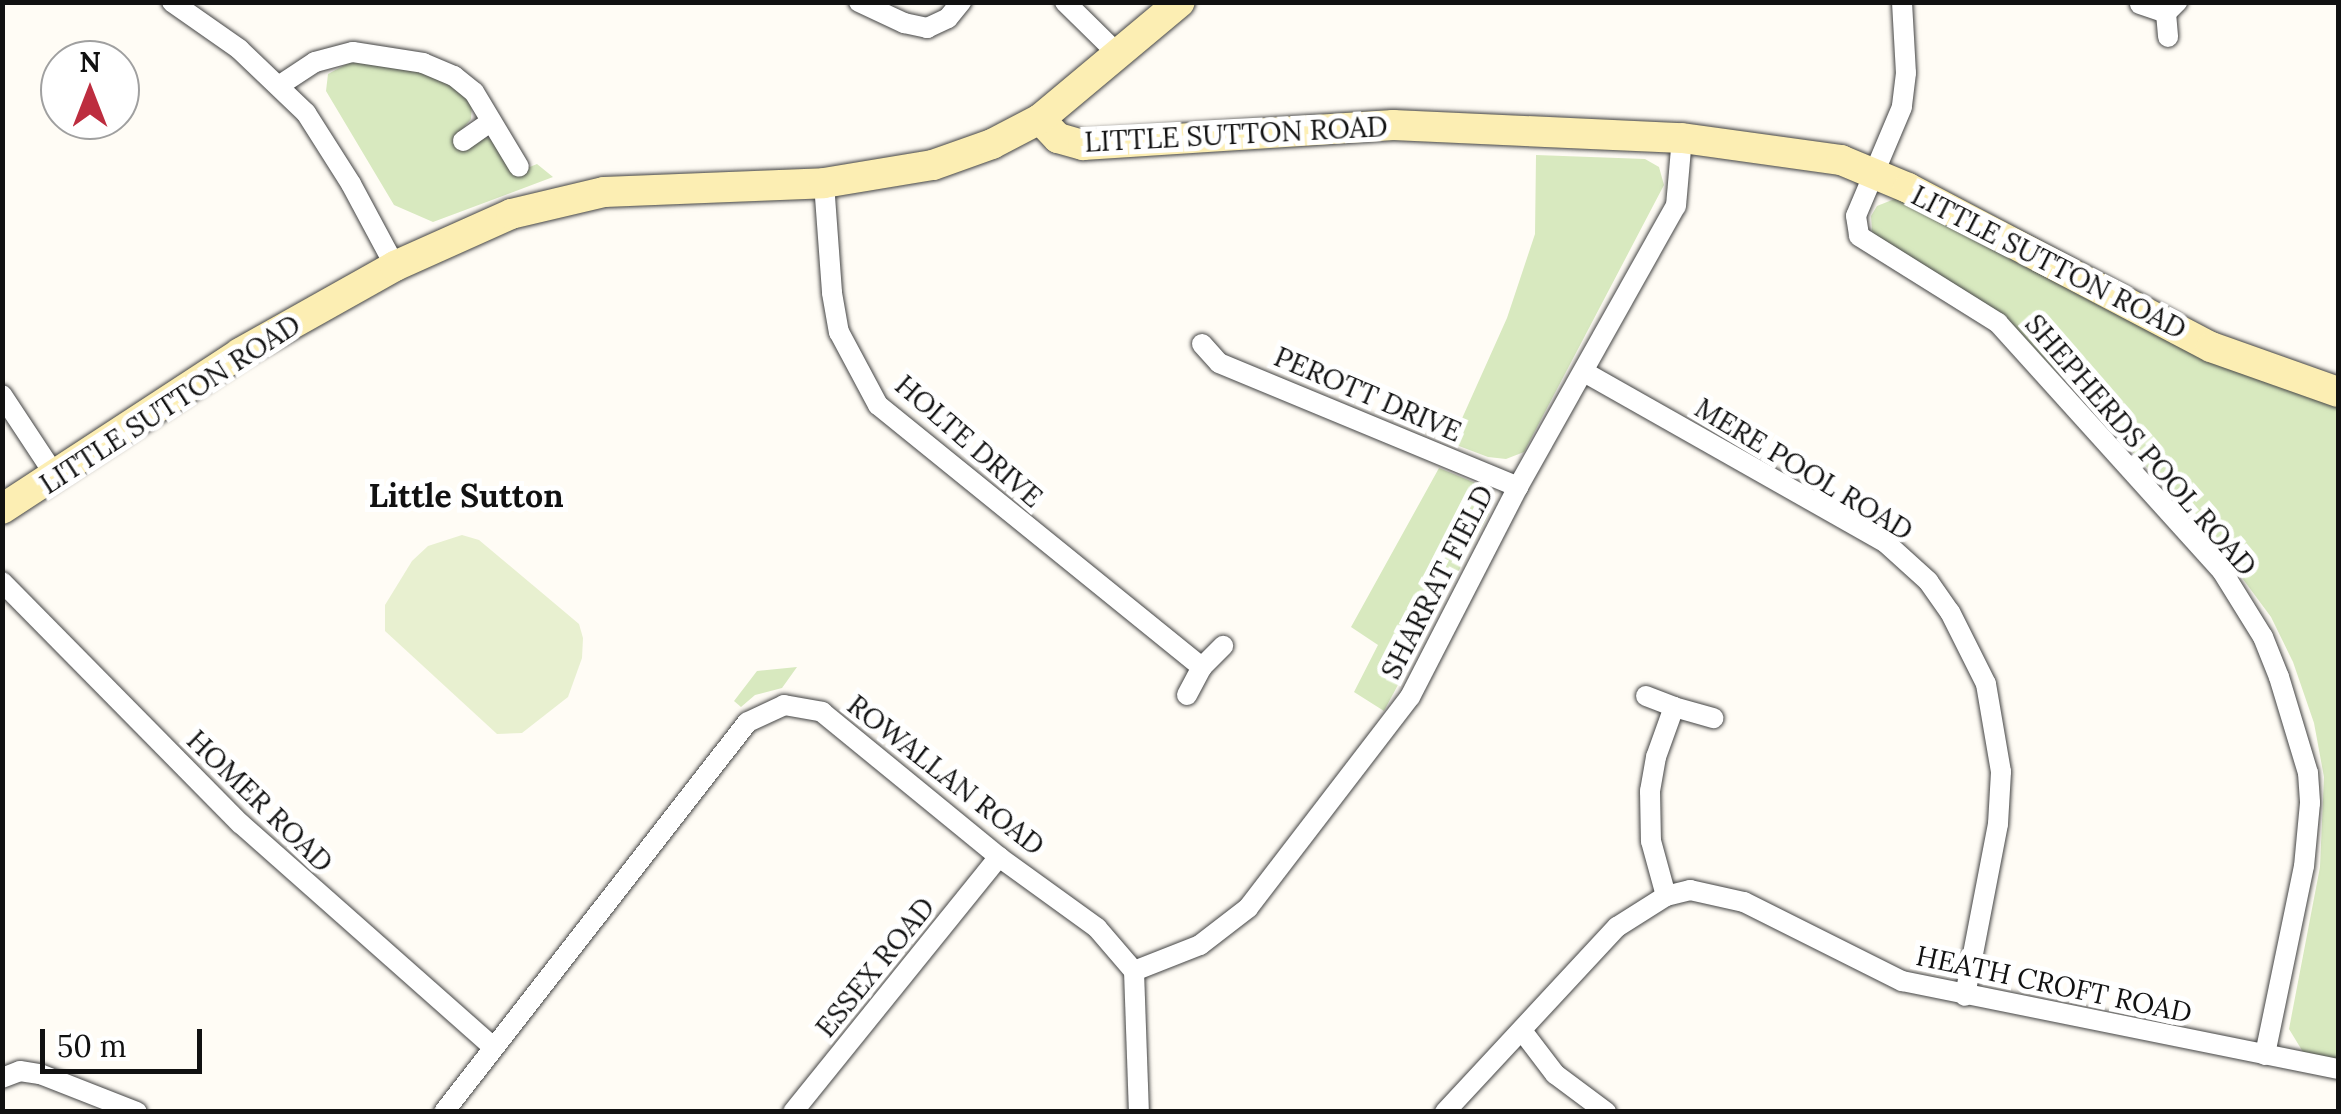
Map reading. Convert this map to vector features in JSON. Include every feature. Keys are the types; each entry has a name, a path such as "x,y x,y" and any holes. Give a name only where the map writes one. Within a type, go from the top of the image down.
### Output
{"street":[{"path":"172,2 201,10 306,113 396,266"},
{"path":"859,2 904,24 927,28 948,18 961,2"},
{"path":"1040,119 1180,2"},
{"path":"1872,174 1902,107 1906,73 1902,2"},
{"path":"2140,4 2171,8 2168,37"},
{"path":"1078,6 1119,55"},
{"path":"280,84 332,57 353,52 386,55 454,76 474,92 520,167"},
{"name":"LITTLE SUTTON ROAD","path":"2,510 240,353 396,266 511,214 556,200 661,187 824,183 933,165 1040,119 1058,138 1083,145 1393,126 1682,138 1798,151 1841,160 1908,188 2212,347 2338,392"},
{"path":"463,141 490,122"},
{"name":"SHARRAT FIELD","path":"1134,971 1200,945 1248,908 1410,698 1518,487 1676,206 1682,138"},
{"name":"SHEPHERDS POOL ROAD","path":"1872,174 1856,216 1859,236 1998,323 2222,571 2263,638 2299,735 2310,803 2304,866 2266,1055"},
{"name":"HOLTE DRIVE","path":"824,183 832,293 839,332 878,404 1202,668"},
{"name":"PEROTT DRIVE","path":"1202,344 1219,362 1518,487"},
{"name":"MERE POOL ROAD","path":"1584,372 1886,544 1928,582 1950,612 1986,684 2001,772 1998,824 1966,996"},
{"path":"2,395 56,477"},
{"name":"HOMER ROAD","path":"2,582 241,824 492,1046"},
{"path":"1187,695 1202,668 1223,646"},
{"path":"1646,696 1712,718"},
{"name":"ROWALLAN ROAD","path":"444,1112 748,722 766,710 800,705 822,712 1000,857 1098,928 1134,971"},
{"path":"1666,896 1651,842 1650,791 1656,757 1674,707"},
{"name":"ESSEX ROAD","path":"792,1112 1000,857"},
{"name":"HEATH CROFT ROAD","path":"1446,1112 1618,927 1666,896 1690,890 1715,892 1744,902 1902,981 2338,1069"},
{"path":"1134,971 1139,1112"},
{"path":"1523,1032 1555,1074 1606,1112"},
{"path":"2,1078 20,1071 40,1074 137,1112"}],"green space":[{"path":"358,58 454,80 472,102 471,119 458,134 492,139 520,171 537,164 553,177 433,222 394,205 326,91 328,74"},
{"path":"1536,155 1645,159 1659,167 1664,185 1524,452 1506,459 1488,457 1451,443 1507,318 1535,234"},
{"path":"1897,198 2220,364 2338,405 2337,1061 2303,1052 2289,1029 2320,867 2324,777 2314,723 2293,662 2271,617 2231,563 2145,465 2012,324 1881,243 1872,231 1871,216 1877,206"},
{"path":"1439,468 1478,484 1487,495 1489,514 1384,711 1354,692 1378,645 1351,627"},
{"path":"462,535 479,540 579,624 582,658 568,697 522,733 497,734 385,631 385,605 412,561 428,546"},
{"path":"797,667 782,688 755,695 741,707 734,701 757,671"}],"district":[{"name":"Little Sutton","path":"466,496"}]}
